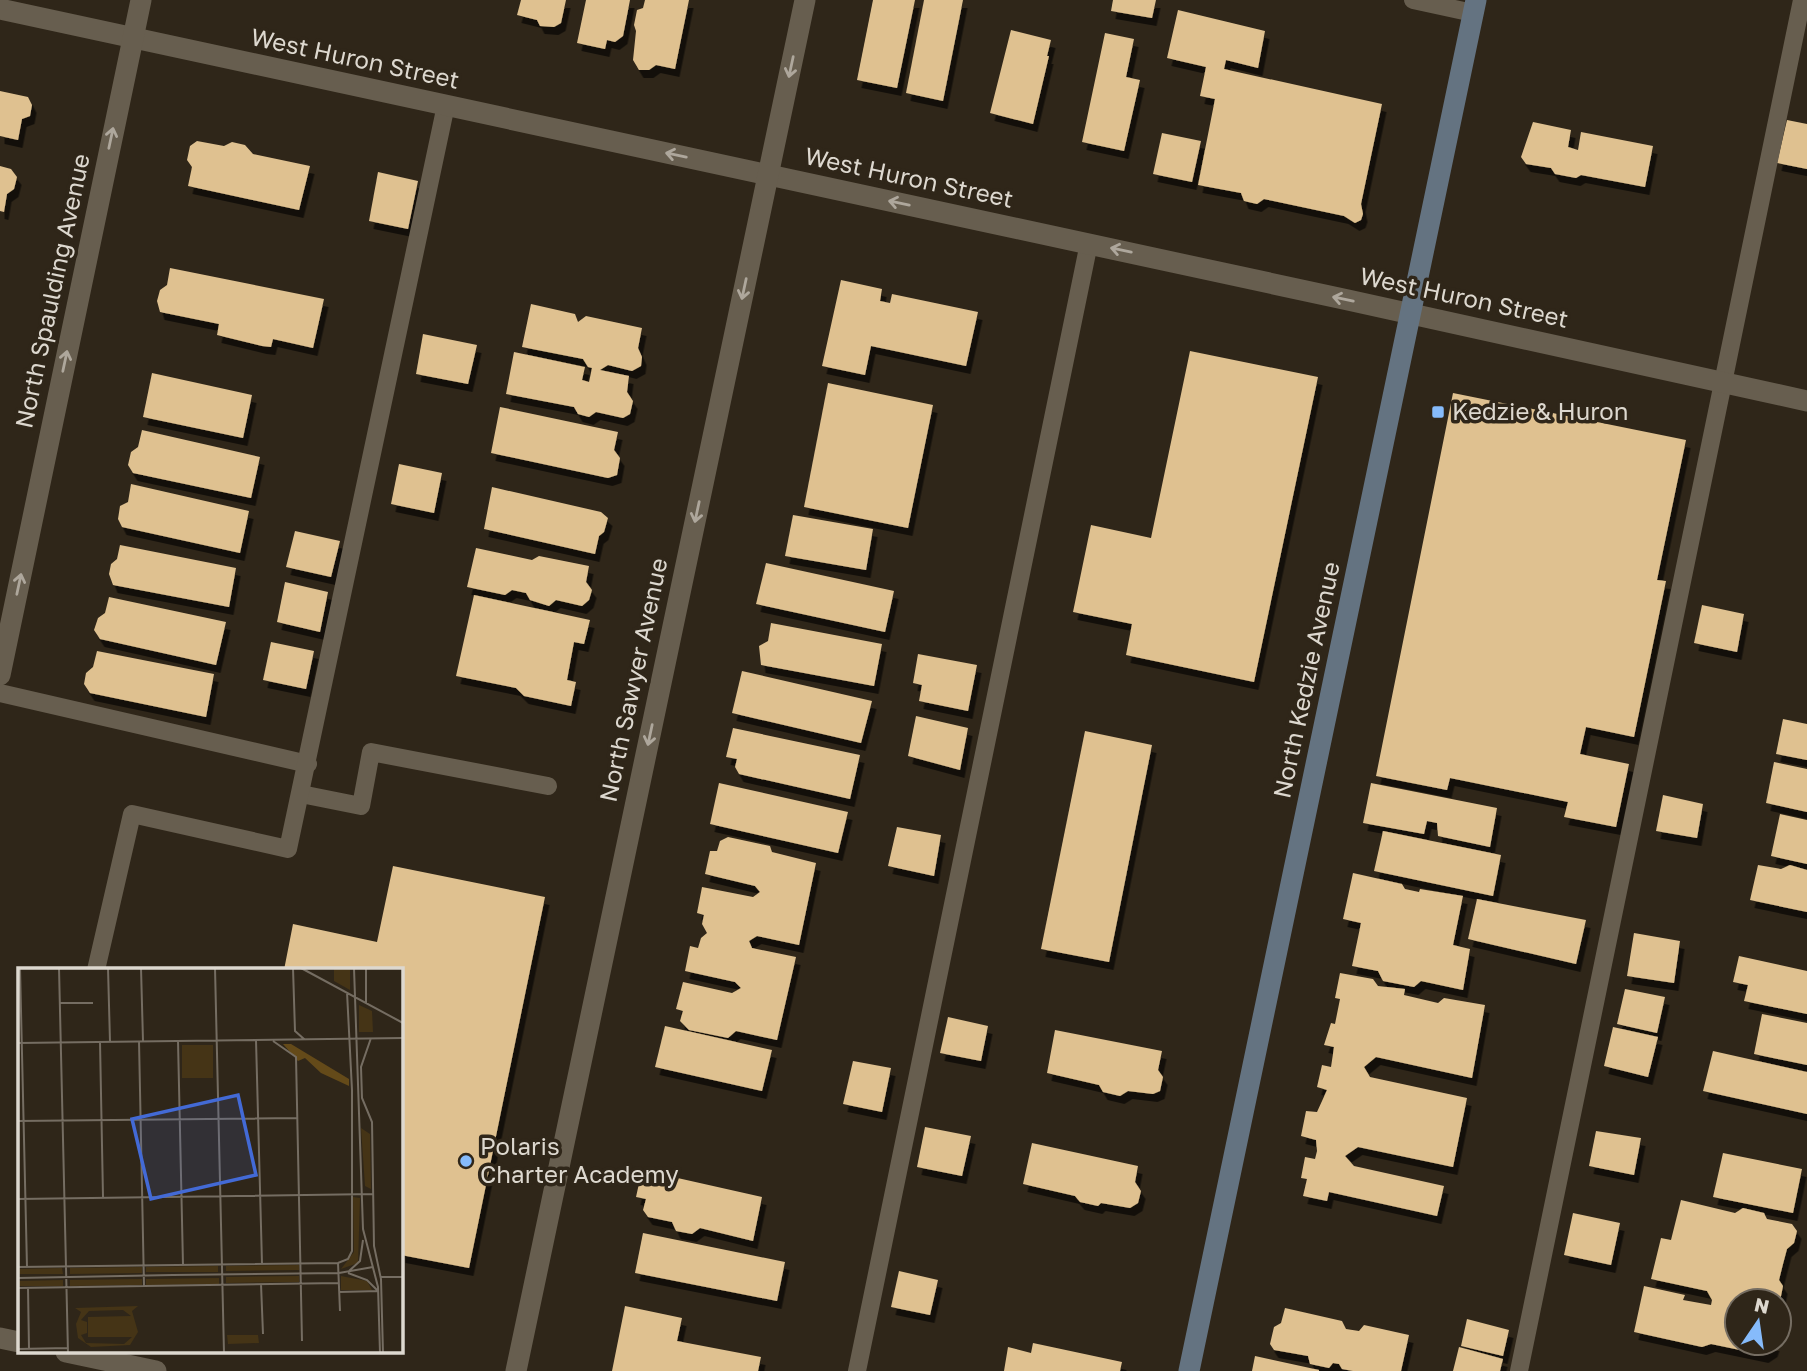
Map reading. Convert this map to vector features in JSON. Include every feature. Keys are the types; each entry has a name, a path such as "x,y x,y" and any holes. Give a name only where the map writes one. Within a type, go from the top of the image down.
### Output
{"main road":[{"name":"North Kedzie Avenue","path":"1189,1371 1474,7"}],"street":[{"name":"North Spaulding Avenue","path":"0,675 141,0"},
{"name":"North Sawyer Avenue","path":"516,1371 805,0"},
{"name":"West Huron Street","path":"0,9 1089,243 1807,401"},
{"path":"0,1338 18,1342"},
{"path":"75,1354 156,1371"}],"lane":[{"path":"1413,0 1474,7"},
{"path":"1518,1371 1802,0"},
{"path":"96,968 132,814 288,849 446,105"},
{"path":"857,1371 1089,243"},
{"path":"0,693 308,764"},
{"path":"301,794 361,806 371,752 548,786"}],"building":[{"path":"521,0 566,0 561,23 554,27 540,26 537,20 517,15"},
{"path":"586,0 630,0 623,36 615,42 607,40 605,49 577,43"},
{"path":"645,0 689,0 675,69 656,65 649,70 639,70 633,60 637,10 643,8"},
{"path":"873,0 915,0 897,88 857,80"},
{"path":"924,0 963,0 943,101 906,93"},
{"path":"1113,0 1156,0 1152,18 1111,11"},
{"path":"1178,10 1265,31 1258,68 1226,60 1224,69 1382,104 1361,204 1361,220 1355,223 1344,216 1264,199 1257,204 1244,201 1241,193 1198,185 1215,99 1200,96 1206,67 1167,58"},
{"path":"1011,30 1051,40 1033,124 990,113"},
{"path":"1105,33 1134,39 1126,77 1140,80 1124,151 1082,142"},
{"path":"0,91 28,97 32,105 30,116 22,119 18,140 0,136"},
{"path":"1787,120 1807,124 1807,169 1777,163"},
{"path":"1533,122 1571,130 1568,147 1578,150 1581,132 1653,146 1645,187 1581,175 1576,178 1555,174 1551,168 1526,164 1521,157"},
{"path":"1162,133 1201,141 1192,182 1153,174"},
{"path":"197,141 224,146 232,142 245,145 253,154 310,166 299,210 188,186 192,167 187,160 190,146"},
{"path":"0,166 11,169 17,177 14,189 7,194 4,212 0,211"},
{"path":"378,172 418,181 408,229 369,221"},
{"path":"170,268 324,299 313,348 273,339 271,347 262,346 217,335 219,324 160,312 157,301 160,290 167,285"},
{"path":"841,280 882,289 880,301 890,303 892,294 978,312 966,366 871,346 865,375 822,366"},
{"path":"531,304 575,314 578,322 586,316 642,328 638,348 642,357 641,366 632,371 608,365 600,370 629,376 627,392 633,401 630,414 623,418 596,412 589,417 578,414 574,407 506,394 514,352 585,367 582,380 589,382 592,368 588,367 583,359 522,347"},
{"path":"423,334 477,345 468,384 416,374"},
{"path":"1190,351 1318,377 1254,682 1126,655 1132,624 1073,612 1091,525 1151,538"},
{"path":"152,373 252,395 243,438 143,417"},
{"path":"828,383 933,405 908,528 804,507"},
{"path":"1453,393 1686,440 1657,580 1666,581 1634,737 1586,727 1580,754 1629,764 1616,827 1564,817 1568,802 1450,778 1447,790 1376,776"},
{"path":"500,407 618,432 614,450 620,458 617,475 608,478 491,453"},
{"path":"142,430 260,457 251,498 133,473 128,465 131,452 138,447"},
{"path":"399,464 442,473 434,513 391,504"},
{"path":"131,484 249,511 240,553 122,527 118,519 120,506 128,502"},
{"path":"492,487 601,512 608,518 604,532 599,536 595,554 484,529"},
{"path":"793,515 873,529 866,570 785,556"},
{"path":"295,531 340,541 331,577 286,567"},
{"path":"120,545 236,568 229,607 113,585 109,574 111,564 117,559"},
{"path":"476,548 532,560 539,556 589,566 586,582 592,590 589,600 582,606 556,600 549,606 530,600 526,593 512,590 505,595 467,587"},
{"path":"766,563 894,591 885,632 756,604"},
{"path":"285,582 328,592 320,632 277,622"},
{"path":"474,595 590,620 584,644 574,642 567,680 576,682 571,706 524,696 516,688 456,676"},
{"path":"109,597 226,622 216,665 100,639 94,630 98,618 105,613"},
{"path":"1702,605 1744,614 1737,652 1694,643"},
{"path":"771,623 882,644 874,686 761,665 759,646 768,641"},
{"path":"271,642 314,651 306,689 263,680"},
{"path":"97,651 214,674 206,717 90,693 84,684 86,673 93,667"},
{"path":"918,654 977,665 968,711 919,701 922,685 913,683"},
{"path":"742,671 872,701 861,743 732,713"},
{"path":"916,716 968,728 960,770 908,756"},
{"path":"1783,719 1807,724 1807,760 1776,754"},
{"path":"733,728 860,755 850,799 739,774 735,767 737,759 726,757"},
{"path":"1085,731 1152,745 1109,962 1041,949"},
{"path":"1774,762 1807,769 1807,812 1766,803"},
{"path":"719,783 848,812 838,853 710,824"},
{"path":"1371,783 1497,808 1490,847 1438,836 1437,823 1427,821 1424,834 1363,823"},
{"path":"1663,795 1703,804 1697,838 1656,831"},
{"path":"1780,814 1807,820 1807,864 1771,856"},
{"path":"897,827 941,835 934,876 888,866"},
{"path":"1383,831 1501,855 1493,896 1374,871"},
{"path":"728,837 770,846 772,852 816,863 799,945 757,936 749,941 752,948 796,957 777,1040 736,1031 728,1038 689,1030 680,1021 683,1011 676,1009 683,982 732,993 741,988 735,982 685,971 690,946 698,948 701,938 707,933 702,924 704,915 697,913 702,887 753,897 760,892 755,886 705,874 710,851 717,851 720,841"},
{"path":"1758,865 1781,869 1790,865 1807,870 1807,912 1750,900"},
{"path":"393,866 545,897 469,1268 402,1255 402,968 284,968 293,924 377,942"},
{"path":"1353,873 1402,884 1405,889 1419,892 1420,889 1463,896 1453,945 1470,949 1463,990 1421,981 1414,987 1383,981 1378,971 1352,966 1361,923 1343,919"},
{"path":"1477,899 1586,920 1576,964 1468,939"},
{"path":"1634,933 1680,941 1674,983 1627,976"},
{"path":"1739,956 1807,971 1807,1014 1744,1001 1748,985 1733,982"},
{"path":"1340,973 1373,979 1378,986 1405,989 1404,995 1438,1003 1444,998 1485,1005 1472,1078 1376,1057 1364,1067 1370,1077 1467,1098 1453,1167 1358,1147 1345,1156 1354,1166 1444,1186 1437,1216 1329,1192 1327,1201 1303,1196 1307,1179 1301,1178 1305,1157 1315,1159 1317,1151 1316,1140 1301,1136 1306,1111 1317,1112 1327,1090 1317,1087 1322,1065 1331,1067 1334,1047 1324,1045 1331,1023 1335,1024 1340,999 1335,998"},
{"path":"1625,989 1665,997 1657,1033 1617,1024"},
{"path":"1762,1014 1807,1023 1807,1065 1754,1054"},
{"path":"948,1017 988,1026 981,1061 940,1053"},
{"path":"665,1026 772,1050 762,1091 655,1067"},
{"path":"1613,1027 1658,1037 1648,1077 1604,1066"},
{"path":"1055,1030 1162,1051 1158,1070 1163,1077 1160,1091 1153,1094 1128,1091 1120,1096 1103,1092 1099,1085 1047,1073"},
{"path":"1713,1051 1807,1072 1807,1114 1703,1091"},
{"path":"853,1061 891,1068 882,1112 843,1104"},
{"path":"925,1127 971,1136 962,1176 917,1167"},
{"path":"1596,1131 1641,1138 1634,1175 1589,1166"},
{"path":"1032,1143 1138,1166 1135,1182 1141,1191 1138,1203 1130,1208 1101,1203 1098,1206 1080,1202 1075,1196 1023,1184"},
{"path":"1723,1153 1802,1169 1793,1213 1713,1197"},
{"path":"642,1170 762,1197 753,1241 700,1228 692,1234 676,1231 672,1222 648,1217 643,1210 646,1199 636,1197"},
{"path":"1681,1200 1735,1213 1743,1208 1764,1213 1767,1219 1792,1224 1797,1231 1794,1243 1787,1249 1779,1280 1783,1287 1723,1287 1723,1346 1711,1344 1702,1347 1634,1332 1644,1286 1685,1295 1683,1300 1711,1305 1712,1300 1707,1291 1651,1279 1661,1238 1671,1240"},
{"path":"1573,1213 1620,1223 1611,1265 1564,1255"},
{"path":"643,1233 785,1262 777,1301 635,1273"},
{"path":"899,1271 938,1280 930,1315 891,1307"},
{"path":"625,1306 682,1318 677,1341 761,1357 758,1371 612,1371"},
{"path":"1285,1308 1342,1321 1346,1329 1359,1331 1364,1325 1409,1335 1401,1371 1353,1371 1342,1369 1339,1364 1333,1363 1329,1368 1310,1364 1308,1356 1274,1350 1270,1344 1274,1327 1281,1323"},
{"path":"1467,1319 1509,1330 1503,1356 1461,1346"},
{"path":"1033,1343 1122,1362 1120,1371 1004,1371 1008,1347 1031,1353"},
{"path":"1459,1347 1503,1359 1500,1371 1453,1371"},
{"path":"1255,1356 1319,1370 1319,1371 1252,1371"}],"place":[{"name":"Kedzie & Huron","path":"1438,412"},
{"name":"Polaris Charter Academy","path":"466,1161"}]}
